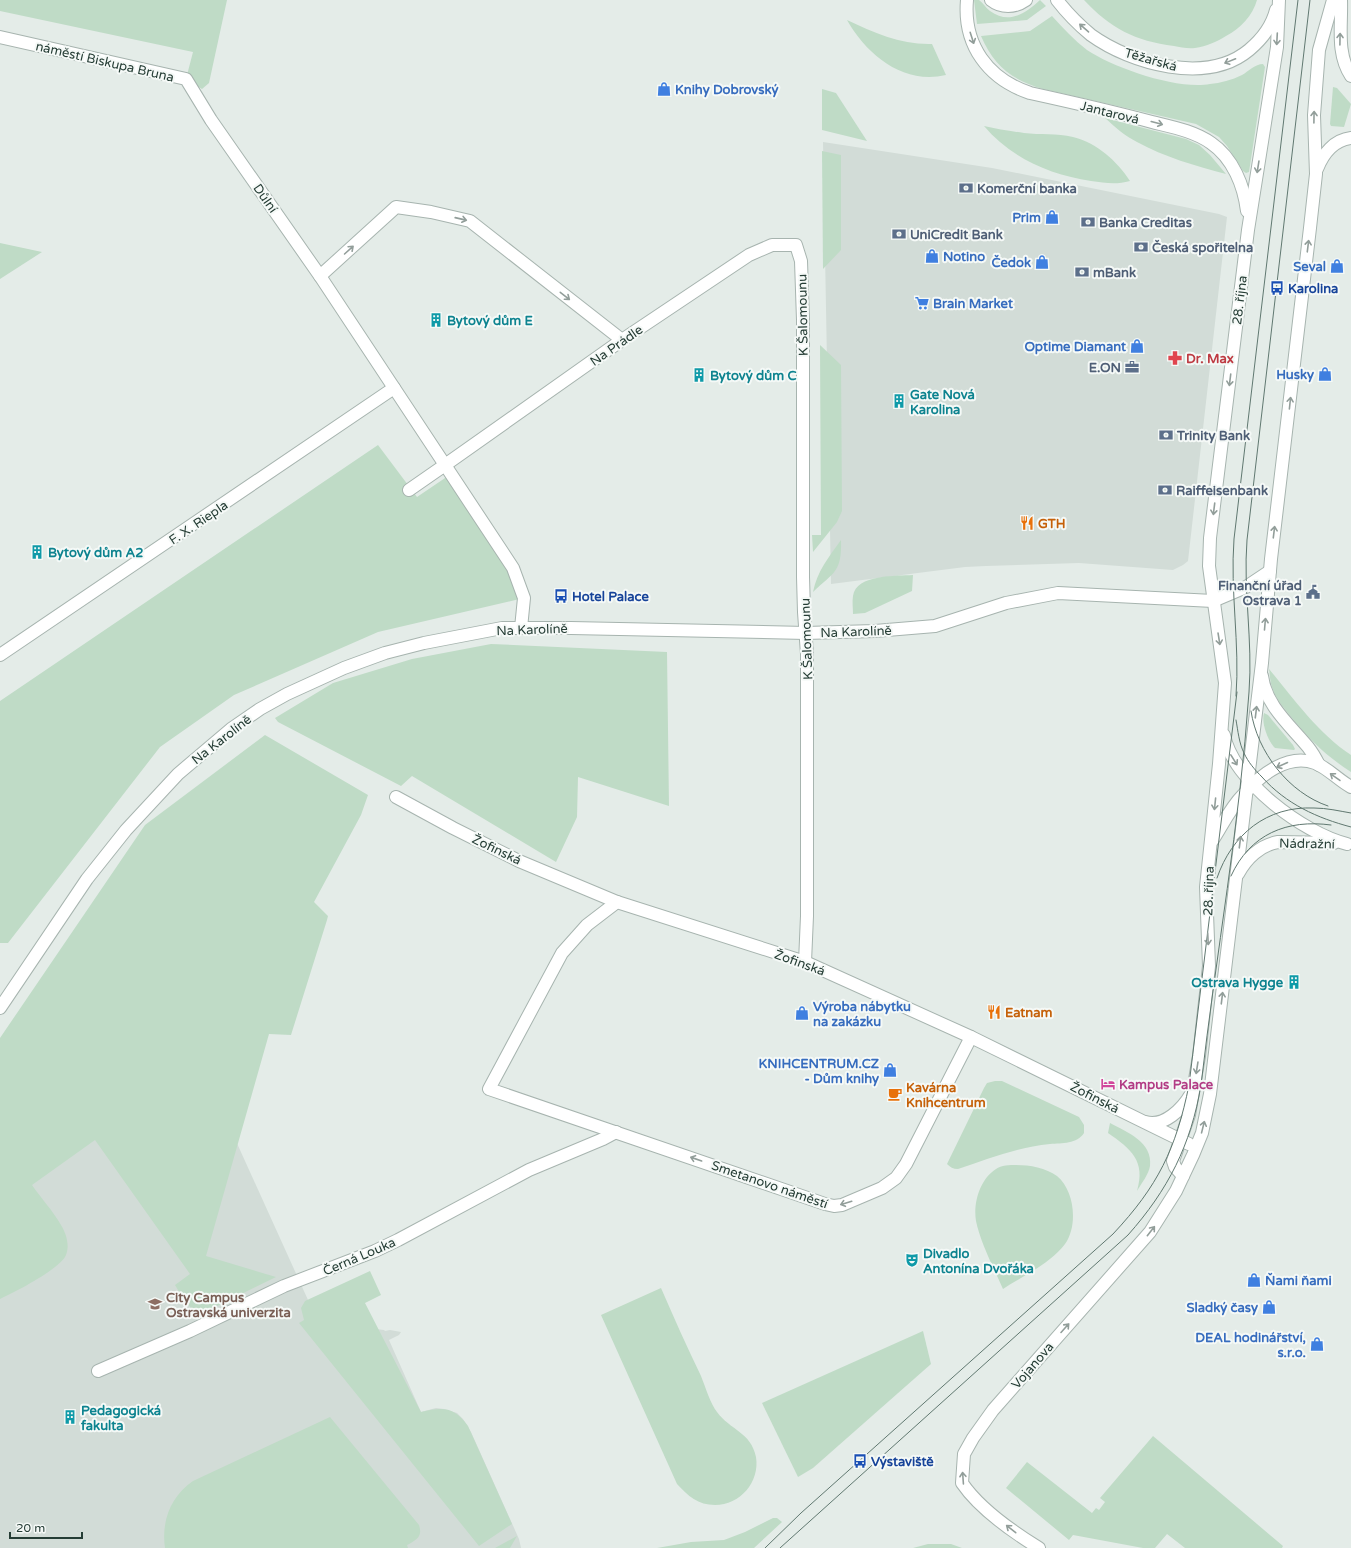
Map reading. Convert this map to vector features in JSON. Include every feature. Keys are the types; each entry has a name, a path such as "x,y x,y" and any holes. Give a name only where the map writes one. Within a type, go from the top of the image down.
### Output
{"street":[{"name":"Jantarová","path":"967,0 969,30 975,48 987,66 1006,83 1030,93 1196,134 1213,144 1228,159 1239,179 1246,199 1248,230"},
{"path":"991,0 1008,7 1026,0"},
{"name":"Těžařská","path":"1057,0 1068,13 1092,35 1116,49 1138,58 1160,64 1195,69 1221,64 1243,56 1254,46 1266,30 1275,13 1278,0"},
{"name":"28. října","path":"1183,1176 1173,1162 1189,1115 1194,1089 1209,966 1206,887 1222,724 1225,676 1209,566 1210,538 1248,230 1276,53 1278,0"},
{"path":"1333,0 1319,50 1314,115 1316,174 1270,571 1262,678 1271,701 1284,720 1308,748 1320,765 1351,787"},
{"path":"1340,0 1341,51 1344,62 1351,76"},
{"name":"náměstí Biskupa Bruna","path":"0,38 186,79 211,120"},
{"name":"Důlní","path":"211,120 320,276"},
{"path":"1316,174 1320,161 1329,150 1340,140 1351,138"},
{"path":"521,628 524,598 513,568 320,276 396,207 431,212 470,221 622,340"},
{"name":"Na Prádle","path":"410,490 622,340 749,255 772,245 796,245"},
{"name":"K Šalomounu","path":"796,245 801,261 803,320 803,577 804,612 808,654 807,916 805,962"},
{"name":"F. X. Riepla","path":"0,655 394,388"},
{"path":"1213,601 1246,587 1270,571"},
{"name":"Na Karolíně","path":"1,1004 87,879 126,830 178,774 231,730 287,694 344,668 385,653 424,643 502,628 806,633 874,631 935,626 1006,603 1058,593 1213,601"},
{"name":"Vojanova","path":"1039,1548 1023,1538 973,1498 962,1483 964,1454 972,1438 993,1410 1150,1232 1176,1191 1202,1133 1210,1094 1249,784 1262,663"},
{"name":"Nádražní","path":"1222,724 1226,745 1249,784 1302,823 1323,836 1349,844"},
{"path":"1210,844 1249,784 1270,771 1287,763 1304,760 1320,765"},
{"name":"Žofinská","path":"396,797 519,861 617,902 805,962 971,1037 1196,1148"},
{"name":"Nádražní","path":"1236,879 1244,864 1253,855 1264,846 1272,843 1349,844"},
{"name":"Smetanovo náměstí","path":"617,902 587,925 562,952 489,1089 834,1206 842,1205 882,1188 896,1178 971,1037"},
{"path":"1142,1121 1149,1123 1157,1122 1170,1117 1185,1103 1194,1089"},
{"name":"Černá Louka","path":"98,1371 190,1331 284,1286 380,1248 529,1170 603,1139 616,1132"}],"shaded area":[{"name":"Gate Nová Karolina","path":"823,142 992,168 1219,214 1227,217 1188,561 1173,570 1079,563 965,567 831,584"},
{"name":"City Campus Ostravská univerzita","path":"216,1097 318,1322 401,1332 399,1335 389,1340 421,1412 436,1408 444,1409 457,1413 463,1419 471,1432 519,1539 521,1548 0,1548 0,1188 116,1128"}],"green space":[{"path":"0,0 227,0 209,83 202,89 186,79 193,52 0,11"},
{"path":"974,0 979,0 990,11 1004,17 1017,16 1040,0 1046,6 1027,20 977,24"},
{"path":"1084,0 1257,0 1249,16 1236,30 1211,44 1195,48 1184,48 1147,41 1124,32 1094,10"},
{"path":"1052,16 1087,50 1099,57 1129,70 1164,81 1196,85 1218,83 1238,77 1255,66 1263,64 1265,67 1249,172 1246,173 1243,171 1227,146 1219,137 1196,124 1043,89 1022,81 998,64 986,47 981,36 1030,31"},
{"path":"847,20 888,37 921,44 932,44 946,75 930,77 915,76 888,64 865,45"},
{"path":"1333,87 1337,88 1351,104 1344,127 1331,126 1330,124"},
{"path":"822,89 836,93 867,141 822,130"},
{"path":"1105,118 1186,139 1199,145 1210,155 1226,174 1180,161 1147,147 1124,134"},
{"path":"984,126 1024,133 1067,136 1082,140 1106,154 1113,160 1130,181 1115,183 1096,182 1046,169 1019,156 1006,147"},
{"path":"822,151 841,155 841,250 823,269"},
{"path":"0,243 42,252 0,279"},
{"path":"820,345 841,365 842,511 837,522 813,552 812,535 821,535"},
{"path":"378,445 417,497 451,474 513,568 524,598 378,632 234,695 160,747 8,943 0,943 0,701"},
{"path":"841,540 841,551 838,565 831,575 813,592 820,571"},
{"path":"913,575 912,591 865,613 853,614 853,596 856,589 861,584 869,580 888,576"},
{"path":"491,644 667,652 669,806 578,777 577,817 556,862 412,776 401,786 278,722 275,718 333,683 412,659"},
{"path":"1269,669 1317,726 1351,755 1351,772 1333,760 1319,747 1284,708 1273,690"},
{"path":"1264,713 1268,715 1293,745 1294,750 1275,748 1272,745 1264,727"},
{"path":"265,735 368,795 361,815 314,902 328,916 327,920 291,1035 269,1034 206,1256 276,1277 211,1309 198,1310 188,1305 175,1285 190,1274 95,1140 32,1185 63,1228 67,1243 66,1255 62,1261 46,1273 26,1286 0,1299 0,1038 145,825"},
{"path":"1002,1081 1079,1117 1084,1125 1084,1133 1081,1137 1073,1141 1026,1148 958,1169 950,1167 947,1164 984,1088 987,1083"},
{"path":"1110,1123 1138,1139 1147,1150 1150,1158 1150,1166 1147,1176 1137,1191 1140,1172 1138,1164 1130,1150 1108,1133"},
{"path":"1016,1165 1038,1168 1057,1176 1068,1190 1073,1209 1073,1219 1069,1237 1059,1251 1045,1263 1003,1289 981,1237 975,1214 979,1192 990,1173 1000,1167"},
{"path":"370,1271 381,1295 365,1303 421,1412 435,1409 453,1411 463,1419 468,1426 512,1524 479,1546 299,1323 304,1320 301,1308 305,1301"},
{"path":"661,1288 715,1409 722,1418 750,1442 756,1457 755,1475 751,1483 740,1496 733,1501 724,1504 709,1505 698,1502 689,1496 677,1484 601,1315"},
{"path":"923,1331 931,1364 813,1468 798,1477 762,1403"},
{"path":"330,1417 419,1525 420,1532 418,1538 407,1545 408,1548 165,1548 164,1538 166,1519 173,1502 185,1487 193,1481"},
{"path":"1153,1436 1283,1546 1282,1548 1185,1548 1167,1534 1155,1548 1143,1548 1073,1535 1069,1540 1006,1488 1027,1462 1092,1513 1096,1508 1099,1510 1105,1502 1100,1498"},
{"path":"773,1518 777,1518 782,1522 754,1548 657,1548 691,1542 724,1540 745,1532"},
{"path":"517,1536 510,1548 495,1548"},
{"path":"928,1544 951,1544 962,1548 913,1548"}],"tram line":[{"path":"1236,696 1237,657 1233,579 1234,539 1298,0"},
{"path":"780,1548 1128,1235 1155,1201 1166,1184 1176,1166 1191,1127 1197,1107 1201,1085 1240,790 1250,673 1246,578 1247,540 1310,0"},
{"path":"765,1548 801,1513 1113,1234 1142,1199 1163,1166 1178,1129 1189,1085 1237,692"},
{"path":"1251,711 1254,726 1260,741 1277,769 1300,791 1314,800 1328,806"},
{"path":"1236,720 1242,749 1254,769 1271,787 1303,809 1326,819 1351,827"},
{"path":"1217,878 1232,848 1242,836 1267,818 1281,812 1297,809 1324,808 1351,813"},
{"path":"1231,876 1248,849 1272,832 1285,827 1299,825 1331,825"}],"place":[{"name":"Knihy Dobrovský","path":"664,89"},
{"name":"Komerční banka","path":"966,188"},
{"name":"Prim","path":"1052,217"},
{"name":"Banka Creditas","path":"1088,222"},
{"name":"UniCredit Bank","path":"899,234"},
{"name":"Česká spořitelna","path":"1141,247"},
{"name":"Notino","path":"932,256"},
{"name":"Čedok","path":"1042,262"},
{"name":"Seval","path":"1337,266"},
{"name":"mBank","path":"1082,272"},
{"name":"Karolina","path":"1277,288"},
{"name":"Brain Market","path":"922,303"},
{"name":"Bytový dům E","path":"436,320"},
{"name":"Optime Diamant","path":"1137,346"},
{"name":"Dr. Max","path":"1175,358"},
{"name":"E.ON","path":"1132,367"},
{"name":"Husky","path":"1325,374"},
{"name":"Bytový dům C","path":"699,375"},
{"name":"Gate Nová Karolina","path":"899,401"},
{"name":"Trinity Bank","path":"1166,435"},
{"name":"Raiffeisenbank","path":"1165,490"},
{"name":"GTH","path":"1027,523"},
{"name":"Bytový dům A2","path":"37,552"},
{"name":"Finanční úřad Ostrava 1","path":"1313,592"},
{"name":"Hotel Palace","path":"561,596"},
{"name":"Ostrava Hygge","path":"1294,982"},
{"name":"Eatnam","path":"994,1012"},
{"name":"Výroba nábytku na zakázku","path":"802,1013"},
{"name":"KNIHCENTRUM.CZ - Dům knihy","path":"890,1070"},
{"name":"Kampus Palace","path":"1108,1084"},
{"name":"Kavárna Knihcentrum","path":"895,1094"},
{"name":"Divadlo Antonína Dvořáka","path":"912,1260"},
{"name":"Ňami ňami","path":"1254,1280"},
{"name":"City Campus Ostravská univerzita","path":"155,1304"},
{"name":"Sladký časy","path":"1269,1307"},
{"name":"DEAL hodinářství, s.r.o.","path":"1317,1344"},
{"name":"Pedagogická fakulta","path":"70,1417"},
{"name":"Výstaviště","path":"860,1461"}]}
